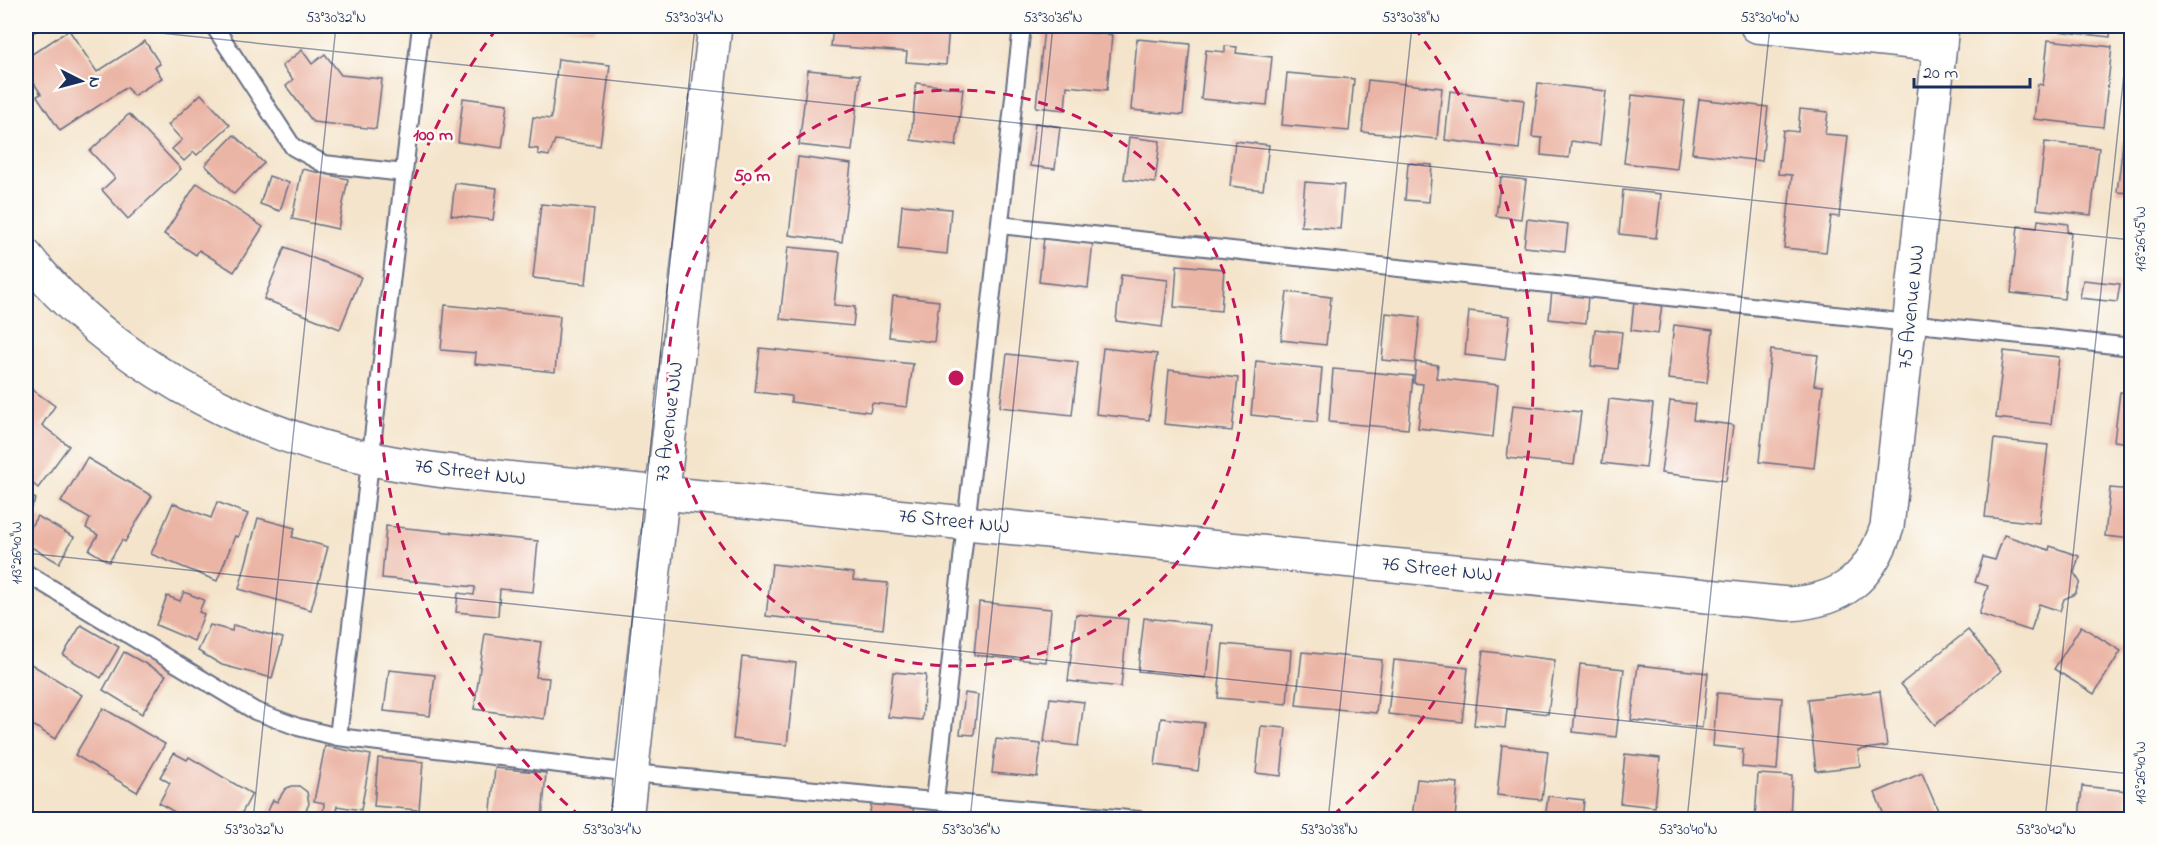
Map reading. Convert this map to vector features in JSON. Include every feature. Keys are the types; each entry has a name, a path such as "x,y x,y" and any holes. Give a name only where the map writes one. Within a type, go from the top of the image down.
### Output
{"street":[{"name":"73 Avenue NW","path":"626,819 715,26"},
{"path":"1757,26 1941,35"},
{"name":"75 Avenue NW","path":"1857,580 1870,566 1887,526 1941,35"},
{"name":"76 Street NW","path":"26,256 80,315 138,359 210,401 258,424 317,445 370,459 418,468 1788,604 1824,600 1857,580"}],"lane":[{"path":"214,26 293,147 324,164 404,172"},
{"path":"338,737 422,26"},
{"path":"935,800 1022,26"},
{"path":"999,225 2132,347"},
{"path":"26,573 255,711 298,727 338,737 632,773 1139,819"}],"building":[{"path":"26,26 44,26 26,37"},
{"path":"562,26 594,26 593,30"},
{"path":"833,26 949,26 946,65 906,62 907,52 831,46"},
{"path":"2058,26 2111,26 2110,37 2057,31"},
{"path":"1044,28 1112,35 1107,90 1067,86 1065,110 1036,107"},
{"path":"69,30 97,72 145,41 160,64 155,67 162,78 133,96 127,87 60,131 37,96 41,94 26,71 26,58"},
{"path":"1137,39 1190,44 1183,115 1131,110"},
{"path":"2048,40 2112,47 2103,127 2034,119 2038,84 2043,85"},
{"path":"1225,46 1237,47 1236,53 1272,57 1267,105 1201,99 1206,50 1225,52"},
{"path":"302,50 312,64 325,54 341,75 382,79 376,129 313,122 286,86 293,80 282,66"},
{"path":"558,59 610,65 600,146 555,140 549,156 538,154 538,149 529,148 533,117 551,119"},
{"path":"808,70 860,75 852,151 799,145"},
{"path":"1287,73 1354,79 1349,131 1282,125"},
{"path":"1368,80 1442,88 1437,139 1362,132"},
{"path":"916,83 963,89 956,146 911,140"},
{"path":"1538,83 1606,91 1600,145 1571,141 1569,158 1541,155 1542,138 1532,137"},
{"path":"1450,91 1524,100 1519,149 1445,140"},
{"path":"201,94 230,125 197,155 194,152 184,161 172,149 182,140 168,125"},
{"path":"1632,95 1685,101 1677,169 1624,163"},
{"path":"463,98 508,104 502,148 458,142"},
{"path":"1699,99 1768,107 1762,161 1692,153"},
{"path":"1800,109 1828,112 1825,134 1848,136 1839,217 1831,216 1826,252 1784,248 1792,175 1778,174 1783,130 1798,132"},
{"path":"129,114 181,169 128,219 102,190 115,178 90,151"},
{"path":"1035,123 1060,127 1055,169 1030,166"},
{"path":"234,135 264,163 234,194 205,165"},
{"path":"2124,136 2132,137 2132,193 2117,192"},
{"path":"1129,137 1160,141 1155,183 1124,179"},
{"path":"1235,141 1269,145 1263,190 1230,186"},
{"path":"2045,142 2099,148 2091,215 2037,209"},
{"path":"798,157 851,164 842,242 789,235"},
{"path":"1408,163 1432,165 1429,202 1405,200"},
{"path":"302,169 348,179 338,229 292,219"},
{"path":"269,176 289,183 280,211 260,204"},
{"path":"1501,177 1526,180 1521,219 1496,216"},
{"path":"1305,182 1344,185 1340,229 1301,226"},
{"path":"197,183 263,227 234,272 199,250 196,255 164,234"},
{"path":"455,183 497,188 493,220 451,215"},
{"path":"1623,190 1661,194 1656,238 1619,234"},
{"path":"541,204 594,209 586,284 533,278"},
{"path":"902,205 951,209 947,254 898,249"},
{"path":"1527,219 1568,224 1565,251 1524,247"},
{"path":"2038,220 2068,224 2067,232 2071,232 2064,299 2011,293 2018,226 2037,228"},
{"path":"1044,237 1093,242 1088,288 1039,282"},
{"path":"285,247 361,277 340,329 264,299"},
{"path":"788,247 840,252 834,305 855,307 853,326 780,319"},
{"path":"1177,265 1224,269 1221,311 1174,307"},
{"path":"1121,275 1168,280 1162,327 1116,321"},
{"path":"2083,280 2120,284 2117,302 2080,298"},
{"path":"1552,291 1588,295 1586,323 1549,319"},
{"path":"1287,292 1331,297 1326,345 1281,340"},
{"path":"893,296 939,301 934,342 889,337"},
{"path":"1634,301 1662,304 1658,334 1631,330"},
{"path":"445,305 560,316 555,372 475,364 476,353 441,350"},
{"path":"1469,311 1510,316 1505,360 1465,355"},
{"path":"1386,313 1420,317 1415,363 1382,360"},
{"path":"1674,325 1713,330 1707,383 1668,379"},
{"path":"1595,329 1622,332 1618,369 1591,366"},
{"path":"760,348 913,364 907,407 872,403 870,412 791,402 791,396 755,392"},
{"path":"1103,348 1157,354 1149,420 1096,414"},
{"path":"1771,350 1818,355 1814,385 1823,386 1814,468 1759,462"},
{"path":"2004,351 2059,357 2051,424 1996,418"},
{"path":"1007,354 1078,362 1072,415 1000,407"},
{"path":"1256,361 1322,368 1317,422 1251,415"},
{"path":"1416,362 1438,365 1436,378 1498,385 1493,437 1418,428 1423,384 1414,383"},
{"path":"1333,369 1413,376 1408,429 1329,422"},
{"path":"1169,370 1238,378 1232,431 1164,424"},
{"path":"26,385 55,406 42,425 69,446 38,488 26,478"},
{"path":"2120,392 2132,393 2132,443 2114,441"},
{"path":"1609,399 1653,404 1646,468 1602,463"},
{"path":"1670,401 1695,404 1693,420 1733,425 1726,481 1661,473"},
{"path":"1513,405 1581,412 1574,465 1507,458"},
{"path":"1994,439 2048,445 2039,523 1985,517"},
{"path":"87,458 152,496 125,542 122,540 109,562 89,550 98,535 86,528 90,519 61,502"},
{"path":"2110,488 2132,490 2132,539 2105,536"},
{"path":"26,493 36,499 26,516"},
{"path":"217,502 248,514 238,537 235,536 217,581 151,554 173,503 211,518"},
{"path":"37,516 74,537 59,563 26,544 26,535"},
{"path":"258,518 295,528 292,537 328,547 311,610 239,589"},
{"path":"386,526 538,541 533,592 500,589 498,616 456,612 458,593 474,595 475,587 382,578"},
{"path":"2004,535 2049,550 2050,546 2079,556 2074,573 2080,582 2075,594 2064,599 2060,611 2039,604 2031,631 1979,614 1988,586 1975,582 1983,557 1995,560"},
{"path":"772,564 854,573 853,580 888,583 883,629 766,616"},
{"path":"184,592 204,600 199,612 204,614 194,641 156,625 167,596 180,601"},
{"path":"979,602 1051,609 1046,662 974,655"},
{"path":"1076,614 1128,619 1121,687 1068,681"},
{"path":"1144,618 1212,625 1206,678 1138,671"},
{"path":"81,625 119,647 101,678 63,655"},
{"path":"210,625 232,631 233,625 283,638 272,678 222,665 198,651"},
{"path":"2081,626 2121,651 2094,694 2054,669"},
{"path":"1968,630 2001,671 1935,725 1901,684"},
{"path":"485,634 541,642 536,677 549,678 544,719 474,709"},
{"path":"1223,644 1291,650 1287,704 1218,698"},
{"path":"1483,651 1555,660 1548,714 1507,709 1505,728 1474,725"},
{"path":"124,652 166,675 142,714 103,690"},
{"path":"1302,652 1382,660 1376,713 1296,705"},
{"path":"742,657 796,663 787,745 733,739"},
{"path":"1394,660 1468,668 1462,722 1388,714"},
{"path":"26,661 82,695 55,739 28,722 26,726"},
{"path":"1580,664 1624,669 1616,737 1573,732"},
{"path":"1638,665 1708,673 1702,728 1631,720"},
{"path":"389,670 435,675 430,716 384,711"},
{"path":"893,672 926,675 922,720 888,717"},
{"path":"1880,691 1887,746 1858,750 1860,766 1816,771 1808,699"},
{"path":"965,693 978,695 974,735 960,734"},
{"path":"1717,693 1782,698 1777,770 1742,767 1743,749 1713,746"},
{"path":"1050,698 1084,702 1078,746 1044,742"},
{"path":"103,708 165,744 137,792 75,755"},
{"path":"1161,718 1204,723 1198,771 1155,765"},
{"path":"1261,726 1286,728 1281,776 1256,773"},
{"path":"996,739 1041,744 1037,777 992,773"},
{"path":"1502,745 1548,751 1542,800 1497,795"},
{"path":"325,746 371,755 361,810 337,806 335,816 323,814 324,803 314,801"},
{"path":"174,753 187,760 189,757 252,794 238,820 188,820 159,803 170,783 160,777"},
{"path":"1625,754 1660,758 1655,807 1620,803"},
{"path":"378,758 423,762 419,810 374,806"},
{"path":"495,768 546,773 542,820 490,820"},
{"path":"1922,773 1942,820 1886,820 1875,793"},
{"path":"1758,774 1792,776 1790,820 1755,820"},
{"path":"1417,779 1458,783 1455,820 1412,817"},
{"path":"299,786 307,792 309,804 303,816 310,820 264,820 273,800 277,802 285,789"},
{"path":"2082,786 2127,791 2123,820 2079,820"},
{"path":"1548,796 1584,800 1582,820 1545,820"},
{"path":"872,798 914,803 912,820 869,820"}]}
